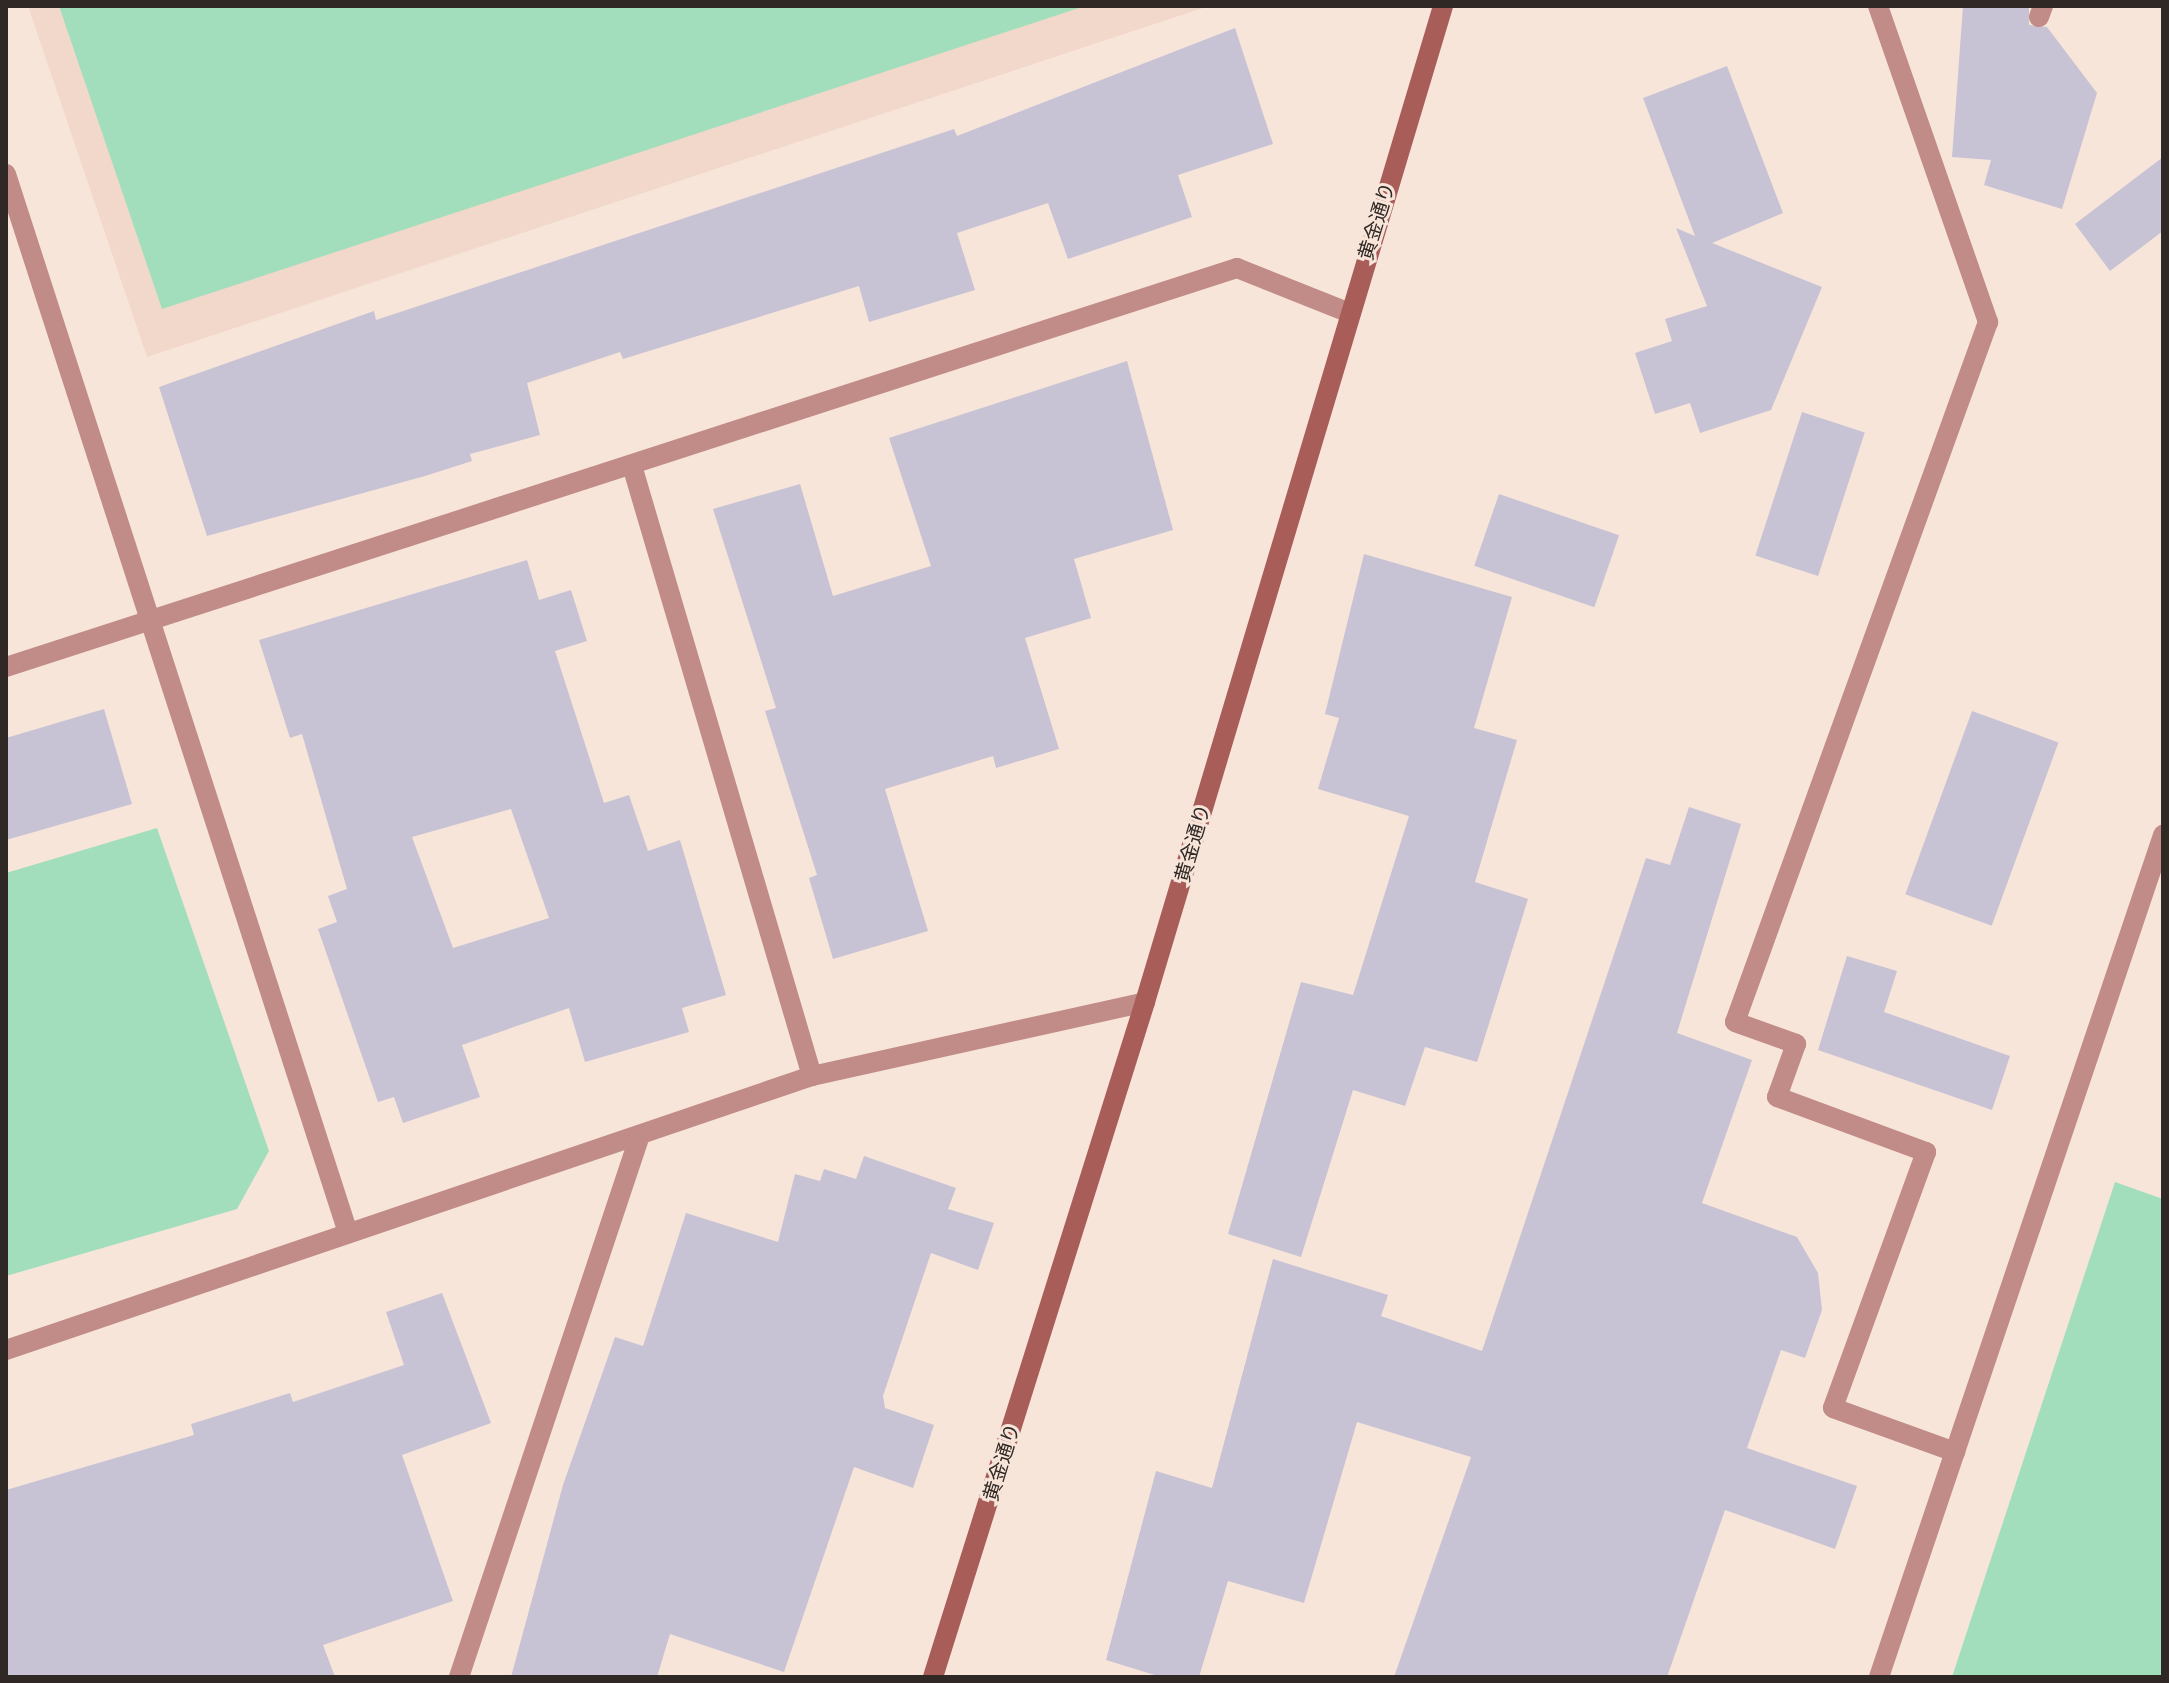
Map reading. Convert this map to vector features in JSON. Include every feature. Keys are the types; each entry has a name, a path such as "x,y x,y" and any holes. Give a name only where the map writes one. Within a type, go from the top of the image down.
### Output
{"street":[{"name":"黄金通り","path":"933,1677 1145,1002 1347,312 1443,6"},
{"path":"1878,6 1988,322 1735,1022 1796,1044 1777,1097 1926,1152 1833,1408 1955,1452"},
{"path":"6,174 145,622 347,1230"},
{"path":"6,667 633,469 1237,268 1347,312"},
{"path":"633,469 812,1076"},
{"path":"1879,1677 2163,835"},
{"path":"6,1350 347,1230 639,1138 812,1076 1145,1002"},
{"path":"459,1677 639,1138"}],"shaded area":[{"path":"28,6 1209,6 147,357"}],"green space":[{"path":"59,6 1085,6 162,309"},
{"path":"157,828 269,1151 237,1209 6,1276 6,873"},
{"path":"2115,1182 2163,1199 2163,1677 1952,1677"}],"building":[{"path":"1963,6 2029,6 2029,25 2047,27 2097,93 2062,209 1984,185 1991,160 1952,157"},
{"path":"1235,28 1273,144 1178,175 1192,217 1068,259 1048,203 957,233 975,290 869,322 859,286 623,359 620,352 527,383 540,435 470,454 472,461 425,476 207,536 159,387 374,311 376,320 954,129 957,136"},
{"path":"1727,66 1783,213 1712,243 1822,287 1771,410 1700,433 1690,403 1655,414 1635,353 1672,341 1665,319 1707,306 1676,228 1695,236 1643,98"},
{"path":"2163,157 2163,231 2110,271 2075,224"},
{"path":"1127,361 1173,530 1074,559 1091,618 1025,638 1059,749 996,768 993,756 885,789 928,931 833,959 809,878 817,875 765,711 776,708 713,509 800,484 833,596 931,566 889,438"},
{"path":"1802,412 1865,432 1818,576 1755,556"},
{"path":"1499,494 1619,535 1594,607 1474,566"},
{"path":"1364,554 1512,597 1474,728 1517,740 1475,882 1528,899 1477,1062 1425,1047 1405,1106 1353,1090 1301,1257 1228,1234 1301,982 1353,995 1409,816 1318,789 1339,718 1325,714"},
{"path":"527,560 539,600 571,590 587,641 555,651 604,803 629,795 648,851 680,840 726,995 682,1008 689,1032 585,1062 569,1008 462,1045 480,1097 403,1123 394,1097 378,1102 318,929 337,922 328,896 347,889 302,734 290,738 259,640","holes":["511,809 549,918 453,948 412,837"]},
{"path":"104,709 132,804 6,840 6,738"},
{"path":"1972,711 2058,742 1992,926 1905,894"},
{"path":"1689,807 1741,824 1677,1033 1752,1060 1702,1203 1797,1237 1818,1273 1822,1310 1805,1358 1781,1350 1747,1448 1857,1486 1835,1549 1725,1510 1667,1677 1394,1677 1471,1457 1357,1422 1304,1603 1228,1581 1199,1677 1161,1677 1106,1660 1156,1471 1212,1488 1273,1259 1388,1295 1381,1316 1482,1351 1646,858 1670,865"},
{"path":"1847,956 1897,971 1884,1012 2010,1056 1992,1110 1818,1050"},
{"path":"864,1156 956,1188 948,1209 994,1223 978,1270 931,1253 883,1396 885,1408 934,1425 913,1488 854,1467 784,1672 670,1634 657,1677 511,1677 563,1485 615,1337 643,1346 686,1213 778,1242 795,1174 820,1181 824,1169 856,1179"},
{"path":"442,1293 491,1423 402,1455 453,1601 323,1645 335,1677 6,1677 6,1490 194,1435 191,1424 290,1393 293,1402 404,1365 386,1312"}]}
